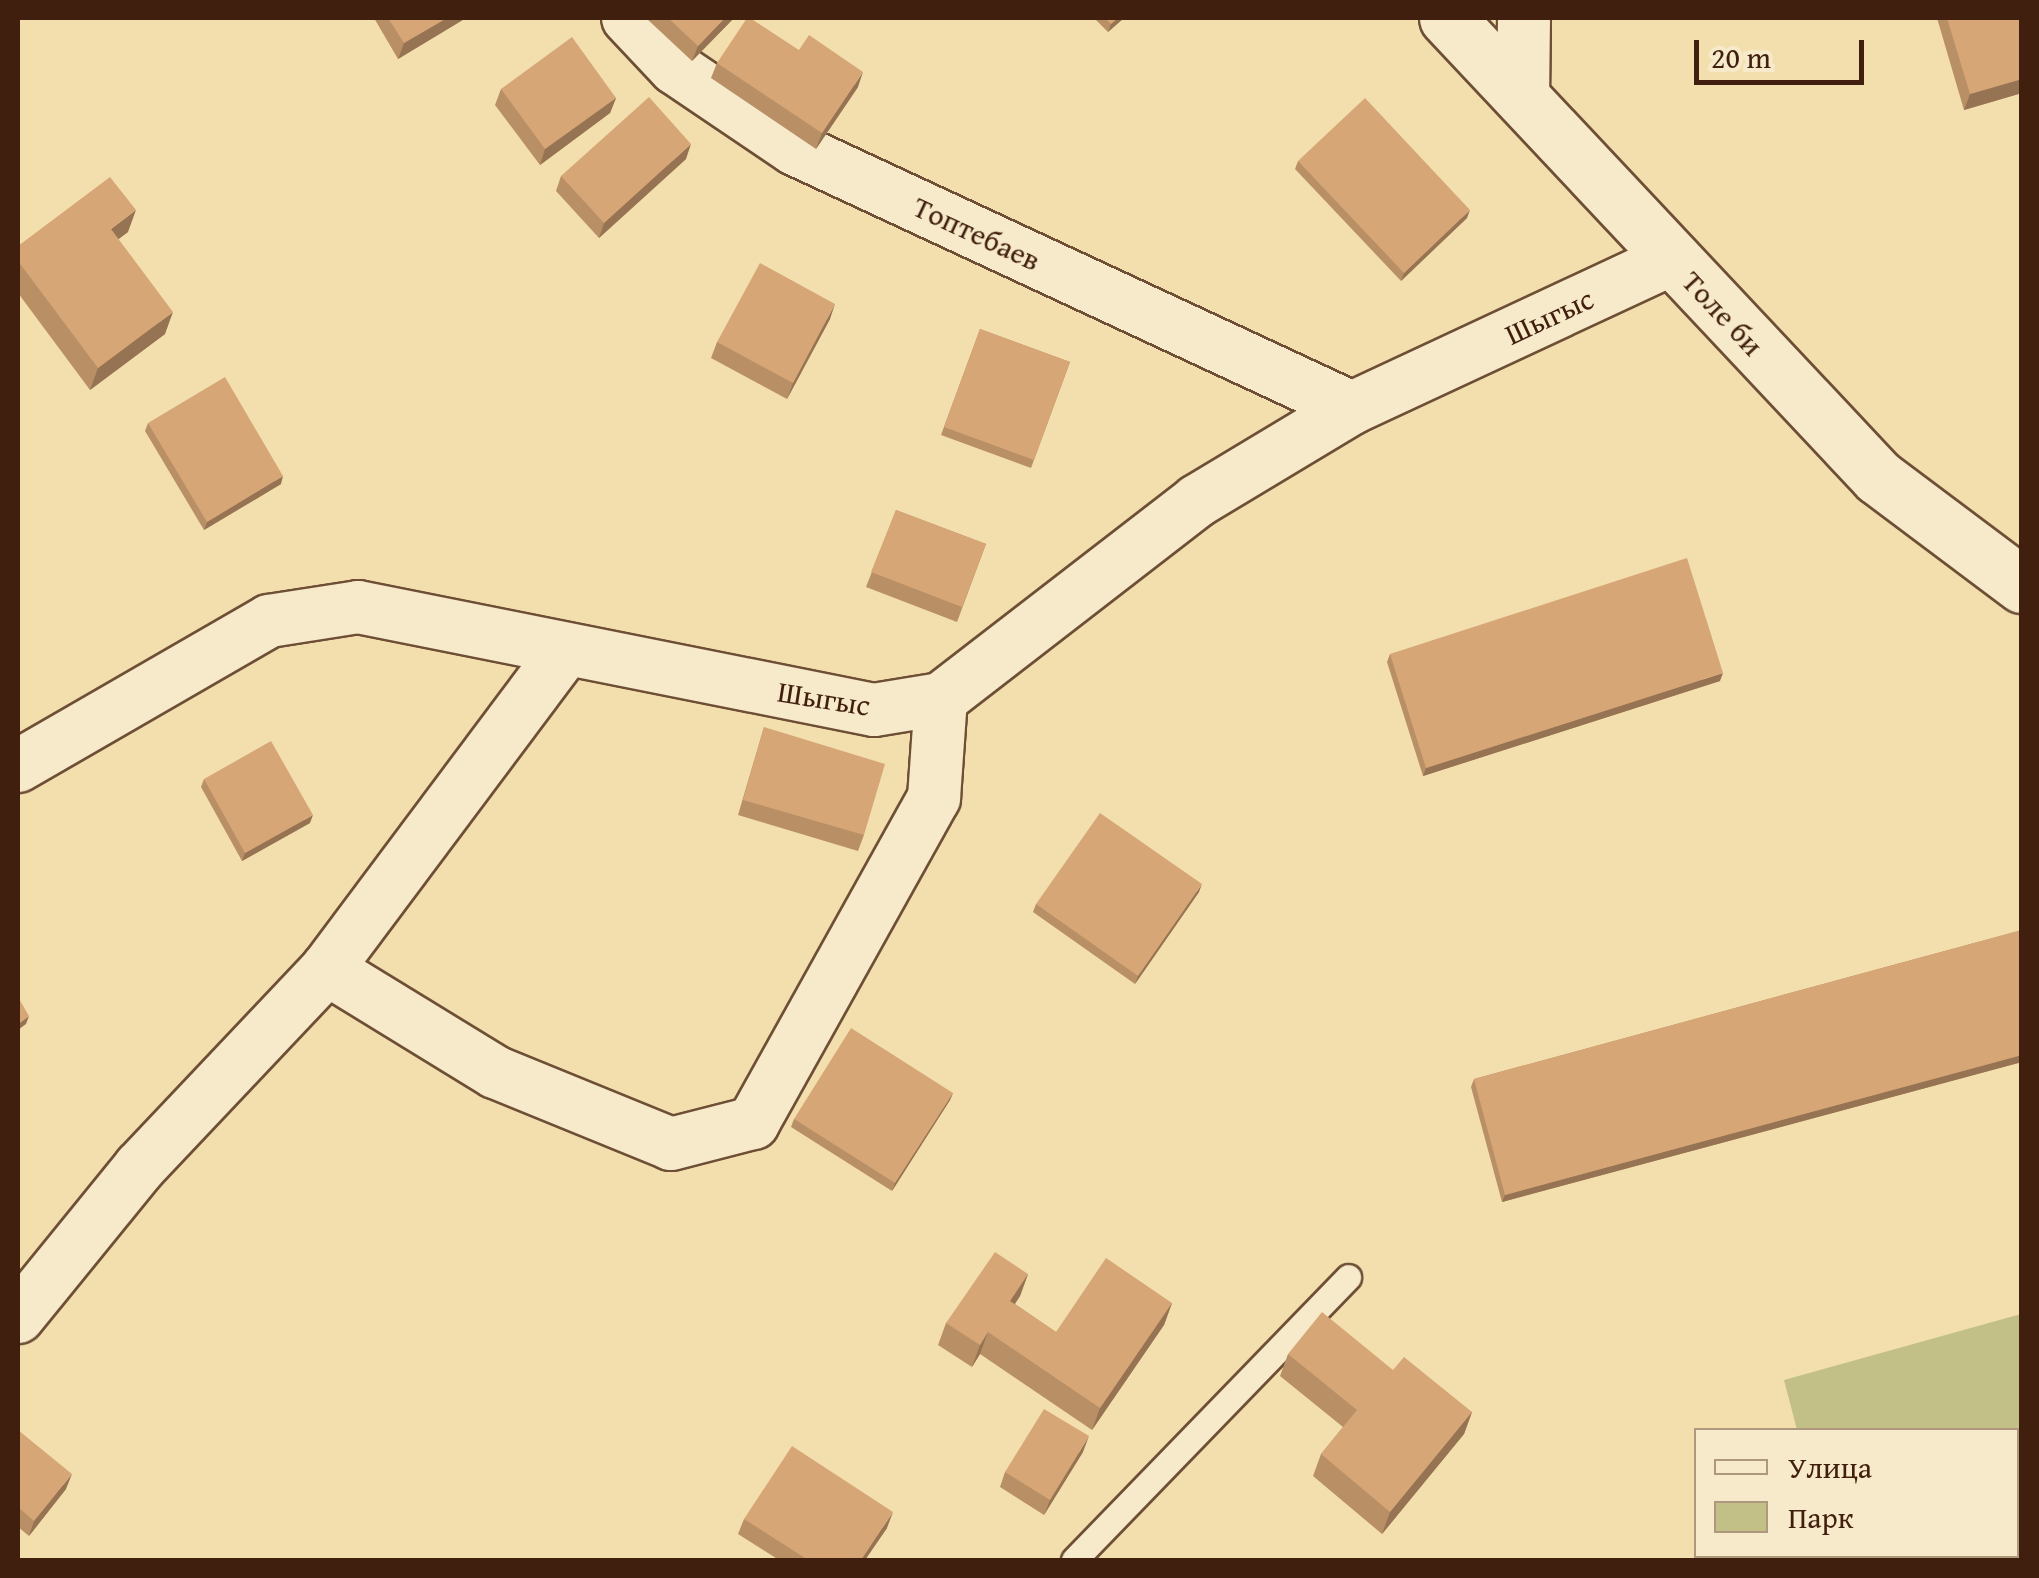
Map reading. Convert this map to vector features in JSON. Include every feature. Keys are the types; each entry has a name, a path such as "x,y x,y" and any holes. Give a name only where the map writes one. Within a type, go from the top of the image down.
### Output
{"main road":[{"name":"Толе би","path":"1447,18 1878,477 2022,584"}],"street":[{"name":"Топтебаев","path":"628,18 676,68 795,149 1352,408"},
{"path":"1524,18 1524,100"},
{"name":"Шыгыс","path":"18,766 269,621 358,607 874,710 941,699 1197,501 1352,408 1672,259"},
{"path":"18,1317 140,1167 327,969 566,648"},
{"path":"327,969 495,1072 671,1144 753,1123 934,798 941,699"}],"lane":[{"path":"1074,1560 1348,1277"}],"green space":[{"path":"2021,1314 2021,1495 2019,1428 1796,1428 1784,1380"}],"building":[{"path":"388,18 447,18 404,43"},
{"path":"668,18 725,18 698,46"},
{"path":"747,18 799,50 809,35 863,72 822,133 717,63"},
{"path":"1947,18 2018,18 2022,29 2022,79 1970,94"},
{"path":"572,37 616,98 545,149 501,89"},
{"path":"649,97 691,144 604,223 561,176"},
{"path":"1365,98 1470,210 1404,273 1298,161"},
{"path":"110,177 136,210 111,229 173,312 98,368 18,261 18,246"},
{"path":"760,263 835,304 793,383 717,342"},
{"path":"980,329 1070,362 1034,460 944,427"},
{"path":"225,377 283,476 207,522 148,423"},
{"path":"896,510 986,544 962,607 871,572"},
{"path":"1687,558 1723,673 1426,768 1390,654"},
{"path":"764,727 885,764 864,835 743,800"},
{"path":"271,741 313,815 245,853 204,779"},
{"path":"1100,813 1202,884 1138,976 1036,904"},
{"path":"2022,930 2022,1055 1505,1195 1474,1079"},
{"path":"18,997 29,1016 18,1024"},
{"path":"851,1028 953,1093 895,1183 794,1119"},
{"path":"995,1252 1028,1274 1010,1301 1056,1332 1106,1258 1172,1303 1100,1408 988,1332 980,1345 946,1323"},
{"path":"1322,1312 1393,1370 1404,1357 1472,1412 1390,1512 1321,1454 1357,1410 1288,1354"},
{"path":"1044,1409 1089,1436 1050,1500 1005,1472"},
{"path":"18,1430 72,1474 34,1521 18,1507"},
{"path":"792,1446 893,1512 861,1560 808,1560 744,1519"}]}
